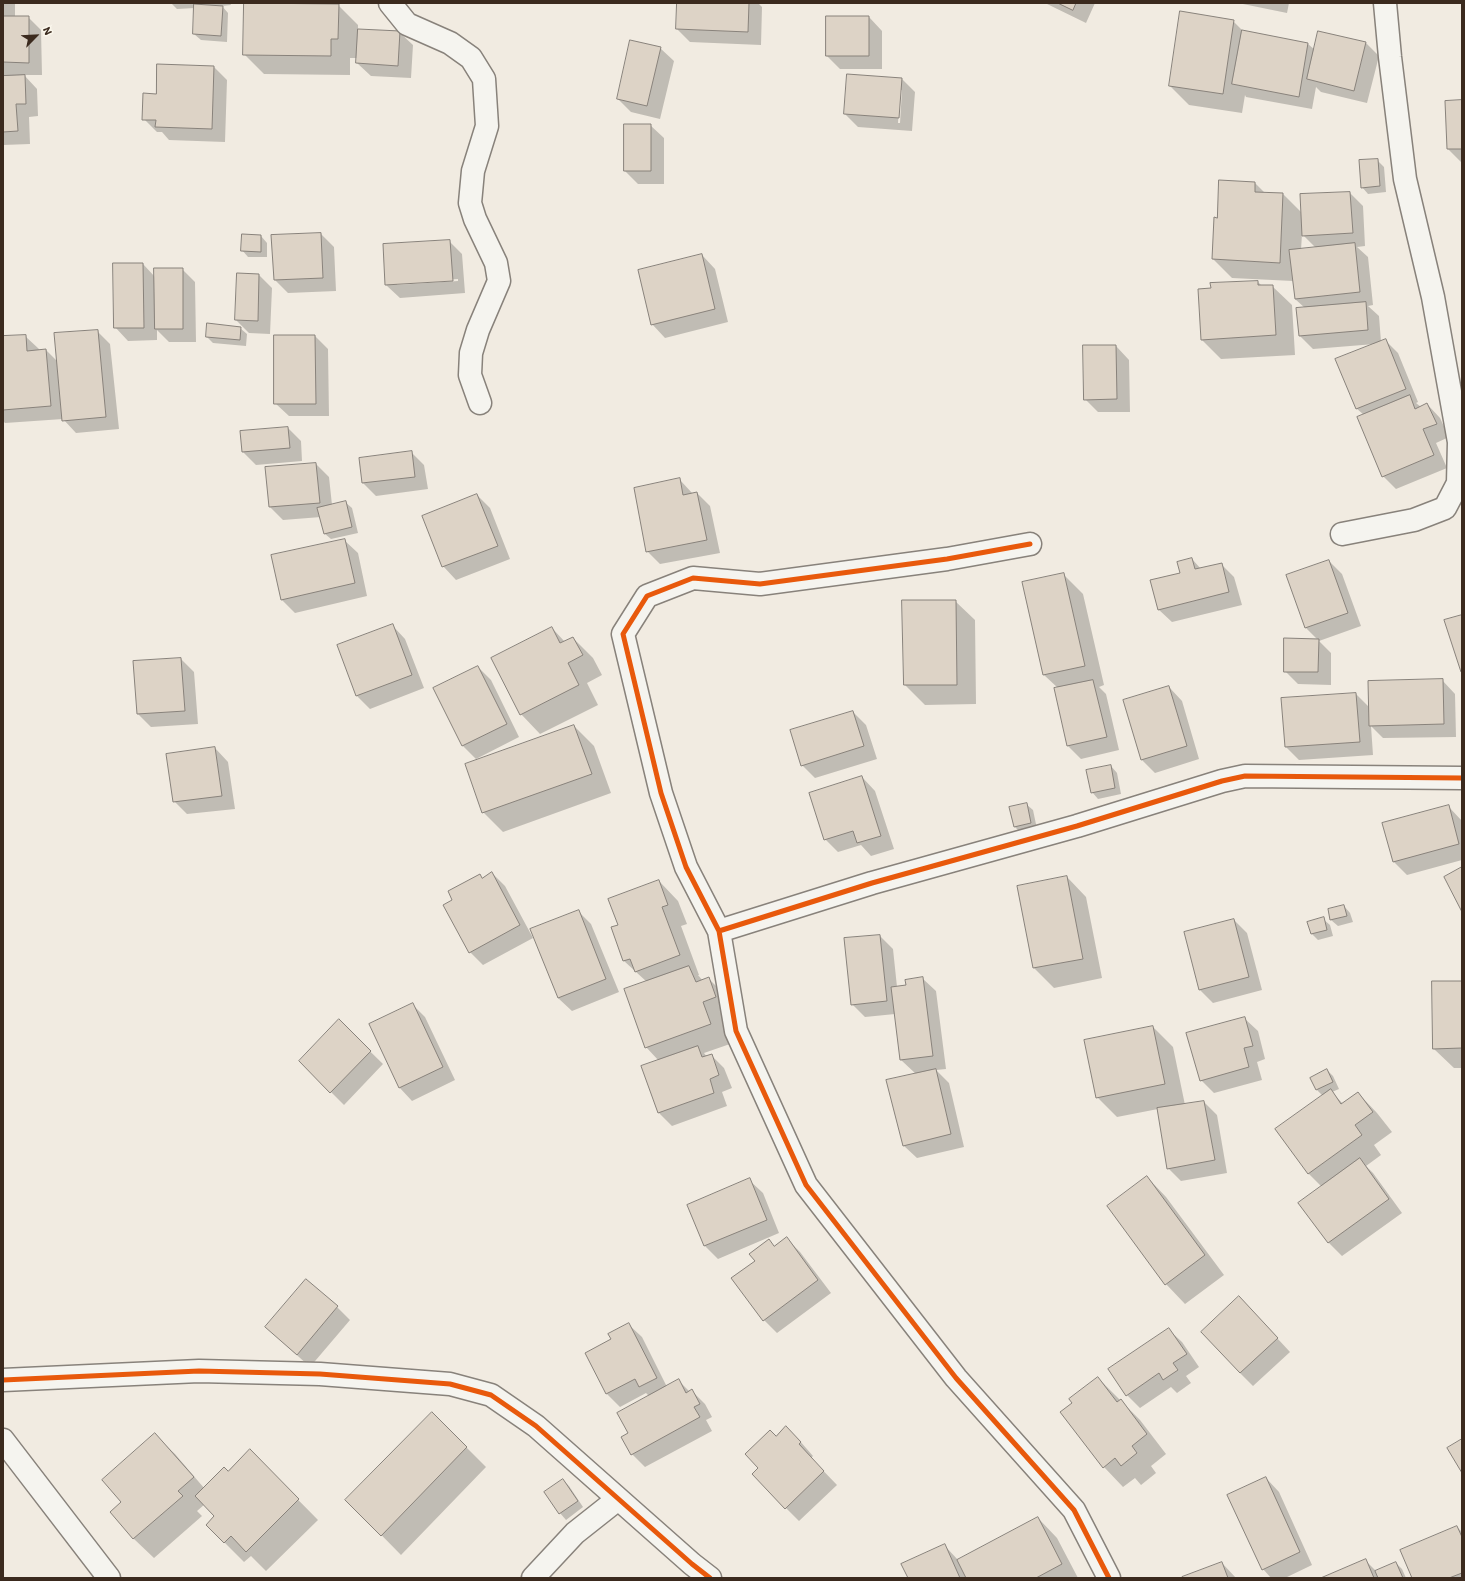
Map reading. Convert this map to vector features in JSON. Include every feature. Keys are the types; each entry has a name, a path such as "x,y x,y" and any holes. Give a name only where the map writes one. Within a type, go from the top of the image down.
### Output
{"street":[{"path":"390,3 407,24 450,43 471,58 482,73 484,79 487,126 473,171 470,203 475,219 496,263 499,281 478,330 471,352 470,376 480,403"},
{"path":"1342,534 1414,520 1445,508 1458,484 1459,442 1433,297 1404,179 1385,3"},
{"path":"1030,544 947,559 760,584 693,578 647,596 623,634 661,793 686,867 719,931 736,1031 806,1185 956,1378 1074,1510 1109,1578"},
{"path":"719,931 872,883 1077,826 1222,781 1245,776 1462,778"},
{"path":"3,1380 199,1371 320,1374 450,1384 491,1395 536,1426 710,1578"},
{"path":"3,1440 108,1578"},
{"path":"533,1578 575,1533 618,1499"}],"building":[{"path":"244,3 339,4 338,39 331,39 331,56 243,55"},
{"path":"677,3 749,3 748,32 676,29"},
{"path":"1058,3 1076,3 1073,10"},
{"path":"194,4 223,6 221,36 193,34"},
{"path":"1180,11 1234,20 1223,94 1169,86"},
{"path":"3,16 29,16 29,63 3,62"},
{"path":"826,16 869,16 869,56 826,56"},
{"path":"358,29 400,31 398,66 356,63"},
{"path":"1242,30 1308,43 1299,97 1232,84"},
{"path":"1318,31 1366,42 1354,91 1307,79"},
{"path":"630,40 661,47 647,106 617,99"},
{"path":"157,64 214,66 212,129 155,127 156,120 142,120 143,93 156,94"},
{"path":"847,74 902,78 899,118 844,114"},
{"path":"25,75 26,104 16,104 18,131 3,132 3,76"},
{"path":"1462,100 1462,149 1447,149 1445,101"},
{"path":"624,124 651,124 651,171 624,171"},
{"path":"1378,159 1380,186 1361,188 1359,160"},
{"path":"1219,180 1255,182 1255,192 1283,193 1280,263 1212,259 1214,217 1217,218"},
{"path":"1350,192 1353,233 1302,236 1300,194"},
{"path":"321,233 323,278 274,280 271,235"},
{"path":"242,234 261,235 261,252 241,251"},
{"path":"450,240 453,281 385,285 383,244"},
{"path":"1355,243 1360,292 1295,299 1289,250"},
{"path":"702,254 715,309 651,325 638,270"},
{"path":"113,263 143,263 144,328 114,328"},
{"path":"154,268 183,268 183,329 155,329"},
{"path":"237,273 259,274 258,321 235,320"},
{"path":"1258,281 1258,285 1273,285 1276,335 1201,340 1198,289 1211,288 1210,283"},
{"path":"1366,302 1368,330 1299,336 1296,308"},
{"path":"207,323 241,327 240,340 206,337"},
{"path":"98,330 106,417 62,421 54,333"},
{"path":"26,335 27,351 46,349 51,406 3,410 3,336"},
{"path":"274,335 315,335 316,404 274,404"},
{"path":"1386,339 1406,389 1356,409 1335,359"},
{"path":"1083,345 1116,345 1117,399 1084,400"},
{"path":"1410,395 1415,409 1427,403 1437,424 1423,429 1434,455 1382,477 1357,417"},
{"path":"288,427 290,448 242,452 240,431"},
{"path":"412,451 415,477 362,483 359,458"},
{"path":"316,463 320,503 269,507 265,467"},
{"path":"680,478 683,495 697,492 707,540 646,552 634,488"},
{"path":"477,494 498,546 442,567 422,516"},
{"path":"346,501 352,527 324,534 317,508"},
{"path":"345,539 355,583 281,600 271,555"},
{"path":"1192,558 1195,569 1222,563 1229,592 1158,610 1150,580 1180,573 1177,562"},
{"path":"1329,560 1348,613 1305,628 1286,575"},
{"path":"1064,573 1085,666 1043,675 1022,582"},
{"path":"902,600 956,600 957,685 904,685"},
{"path":"1462,615 1462,672 1461,672 1444,620"},
{"path":"393,624 412,675 356,696 337,645"},
{"path":"552,627 560,643 573,637 583,655 568,663 579,685 520,715 491,658"},
{"path":"1284,638 1319,639 1318,672 1284,672"},
{"path":"181,658 185,711 137,714 133,661"},
{"path":"478,666 507,724 462,746 433,688"},
{"path":"1443,679 1444,724 1369,726 1368,681"},
{"path":"1093,680 1107,737 1067,746 1054,688"},
{"path":"1169,686 1187,746 1141,760 1123,700"},
{"path":"1356,693 1360,742 1285,747 1281,698"},
{"path":"853,711 864,746 801,766 790,730"},
{"path":"574,725 592,774 482,813 465,764"},
{"path":"215,747 222,796 173,802 166,754"},
{"path":"1111,765 1115,788 1091,793 1086,770"},
{"path":"862,776 881,836 857,843 853,831 824,840 809,793"},
{"path":"1027,803 1031,823 1014,827 1009,807"},
{"path":"1449,805 1459,844 1393,862 1382,823"},
{"path":"1462,867 1462,912 1444,877"},
{"path":"492,872 520,925 469,953 443,905 452,900 448,891 480,874 482,878"},
{"path":"1067,876 1083,959 1033,968 1017,886"},
{"path":"659,880 668,905 662,907 680,955 635,972 630,959 623,961 611,927 618,925 608,899"},
{"path":"1344,905 1347,916 1330,920 1328,909"},
{"path":"579,910 606,979 558,998 530,929"},
{"path":"1324,917 1327,930 1311,934 1307,922"},
{"path":"1234,919 1249,977 1199,990 1184,932"},
{"path":"880,935 887,1001 851,1005 844,938"},
{"path":"689,966 696,982 709,977 716,997 703,1002 711,1024 645,1048 624,989"},
{"path":"923,977 933,1056 900,1060 891,987 906,985 905,980"},
{"path":"1432,981 1462,981 1462,1048 1433,1049"},
{"path":"413,1003 443,1067 399,1088 369,1024"},
{"path":"1245,1017 1253,1046 1244,1048 1249,1067 1200,1081 1186,1033"},
{"path":"339,1019 371,1051 330,1093 299,1061"},
{"path":"1153,1026 1165,1084 1096,1098 1084,1040"},
{"path":"698,1046 702,1057 712,1054 719,1075 710,1079 714,1093 658,1113 641,1066"},
{"path":"936,1069 951,1134 903,1146 886,1080"},
{"path":"1327,1069 1333,1082 1316,1090 1310,1078"},
{"path":"1331,1089 1341,1104 1358,1092 1373,1112 1355,1125 1362,1135 1308,1174 1275,1129"},
{"path":"1204,1101 1215,1160 1167,1169 1157,1108"},
{"path":"1360,1158 1389,1199 1328,1243 1298,1203"},
{"path":"1147,1176 1205,1255 1165,1285 1107,1206"},
{"path":"750,1178 767,1220 704,1246 687,1205"},
{"path":"787,1237 818,1280 763,1321 731,1278 755,1261 749,1254 769,1239 774,1246"},
{"path":"306,1279 338,1306 297,1355 265,1327"},
{"path":"1239,1296 1278,1338 1240,1373 1201,1332"},
{"path":"629,1323 657,1378 639,1387 635,1379 606,1394 585,1353 611,1339 608,1334"},
{"path":"1169,1328 1187,1354 1173,1363 1178,1370 1163,1380 1159,1373 1126,1396 1108,1369"},
{"path":"1098,1377 1117,1402 1121,1399 1147,1434 1132,1446 1137,1453 1121,1466 1115,1458 1103,1468 1060,1412 1072,1403 1069,1399"},
{"path":"679,1379 686,1393 692,1389 700,1404 694,1407 700,1417 631,1455 621,1437 628,1433 617,1413"},
{"path":"432,1412 467,1447 381,1536 345,1500"},
{"path":"786,1426 801,1442 799,1444 824,1471 785,1509 752,1474 758,1468 745,1454 770,1430 776,1436"},
{"path":"155,1433 194,1477 178,1491 183,1496 133,1539 110,1512 121,1502 102,1480"},
{"path":"1462,1439 1462,1473 1447,1448"},
{"path":"250,1449 299,1499 246,1552 231,1536 224,1543 206,1525 214,1516 195,1496 224,1467 228,1471"},
{"path":"1266,1477 1300,1552 1262,1570 1227,1495"},
{"path":"563,1479 578,1501 559,1514 544,1492"},
{"path":"1038,1517 1062,1564 1036,1578 966,1578 957,1560"},
{"path":"1457,1526 1462,1537 1462,1573 1449,1578 1412,1578 1400,1550"},
{"path":"945,1544 960,1578 908,1578 901,1564"},
{"path":"1366,1559 1374,1578 1321,1578"},
{"path":"1222,1562 1228,1578 1182,1578 1182,1577"},
{"path":"1396,1562 1403,1578 1378,1578 1375,1571"}],"cycle path":[{"path":"1030,544 947,559 760,584 693,578 647,596 623,634 661,793 686,867 719,931 736,1031 806,1185 956,1378 1074,1510 1109,1578"},
{"path":"719,931 872,883 1077,826 1222,781 1245,776 1462,778"},
{"path":"3,1380 199,1371 320,1374 450,1384 491,1395 536,1426 692,1564 710,1578"}]}
